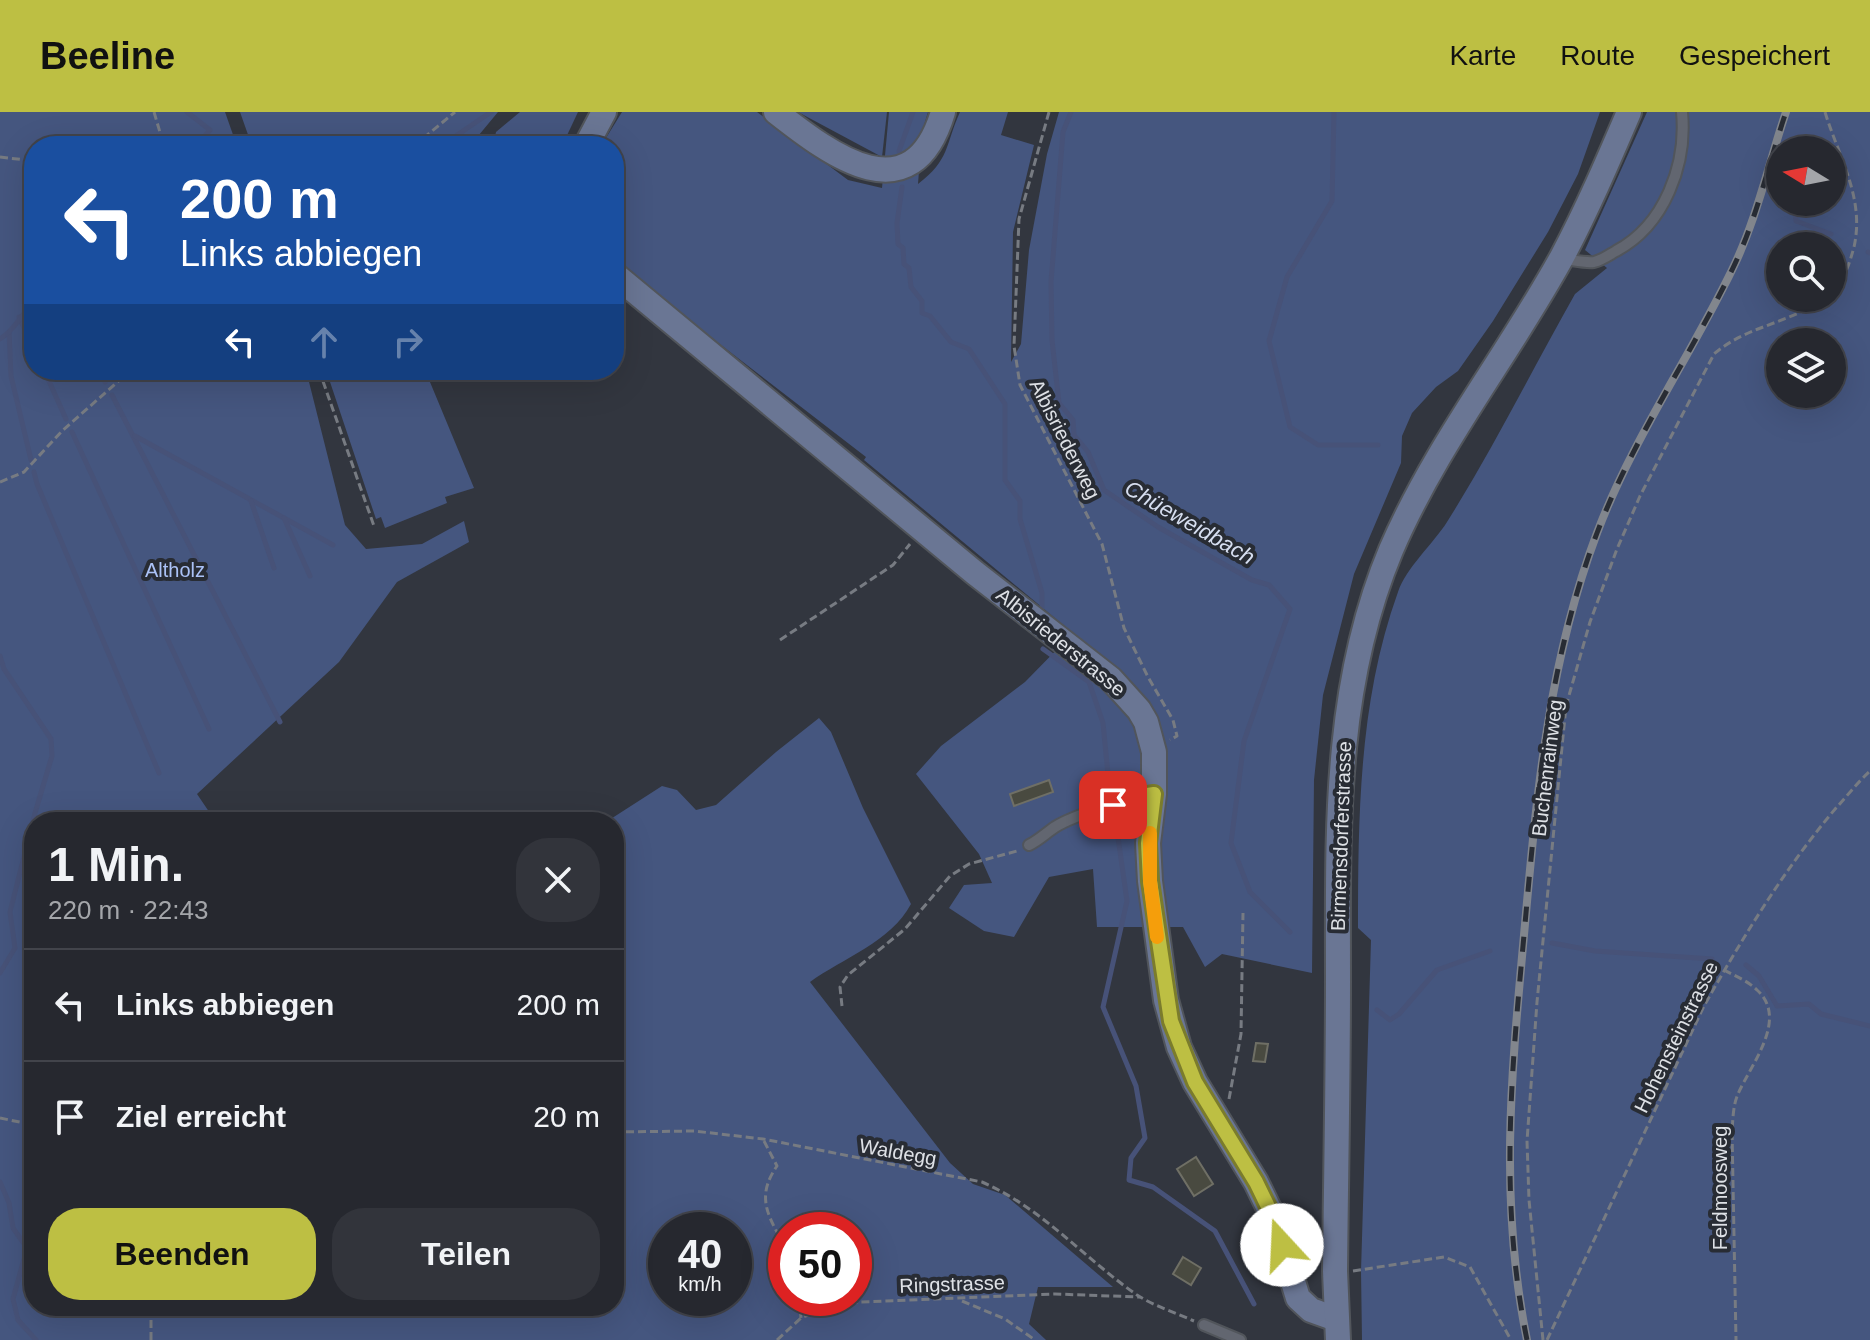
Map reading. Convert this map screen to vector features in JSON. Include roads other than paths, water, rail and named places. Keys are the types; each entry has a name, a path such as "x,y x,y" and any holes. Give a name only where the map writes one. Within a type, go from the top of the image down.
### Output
{"main road":[{"path":"591,136 604,112"},
{"path":"776,112 856,163 880,170 905,167 925,153 936,135 943,112"},
{"name":"Birmensdorferstrasse","path":"1337,1330 1338,806 1350,691 1372,606 1390,553 1413,501 1441,449 1561,259 1599,185 1629,112"},
{"name":"Albisriederstrasse","path":"624,282 921,528 1120,687 1146,722 1154,752 1149,872 1166,1000 1179,1047 1195,1082 1256,1182 1274,1219 1298,1298 1337,1330"}],"lane":[{"path":"1561,259 1596,262 1642,232 1658,213 1678,170 1684,134 1682,112"},
{"path":"1029,845 1044,838 1056,827 1134,797 1154,794"},
{"path":"1204,1325 1240,1340"}],"waterway":[{"path":"187,112 210,130 205,136"},
{"path":"456,136 491,112"},
{"path":"899,151 913,112"},
{"name":"Chüeweidbach","path":"1071,112 1063,132 1051,282 1052,340 1059,403 1073,420 1074,435 1088,452 1104,490 1158,527 1252,580 1269,585 1290,609 1244,741 1231,843 1250,892 1290,932"},
{"path":"1334,112 1332,201 1287,277 1269,341 1290,427 1318,445 1378,445"},
{"path":"902,187 897,223 898,244 903,248 911,287 922,301 922,313 930,316 951,342 969,349 1005,404 1005,480 1020,501 1020,519 1042,593 1042,612"},
{"path":"1796,216 1796,221 1826,232"},
{"path":"0,339 24,314"},
{"path":"19,317 24,328"},
{"path":"9,333 11,376 31,460"},
{"path":"48,380 66,419"},
{"path":"112,395 280,722"},
{"path":"72,432 209,729"},
{"path":"135,436 333,545"},
{"path":"34,472 159,773"},
{"path":"251,501 274,568"},
{"path":"284,518 310,576"},
{"path":"1043,649 1089,682 1103,723 1110,795"},
{"path":"0,656 4,669 51,739 52,756 35,812"},
{"path":"1115,816 1127,901 1103,1007 1136,1086 1145,1138 1131,1158 1129,1180 1153,1187 1215,1231 1254,1304"},
{"path":"0,973 15,948 10,912 24,857"},
{"path":"1552,943 1595,951 1712,959"},
{"path":"1377,1010 1390,1020 1399,1014 1437,970 1490,951"},
{"path":"1746,965 1759,976 1777,1006 1809,1004 1821,1014 1870,1026"},
{"path":"0,1182 9,1203 13,1228 24,1244"},
{"path":"24,1259 13,1299 18,1320 36,1340"}],"railway":[{"path":"1527,1340 1513,1235 1510,1183 1512,1081 1540,775 1556,677 1567,629 1597,533 1627,465 1741,251 1786,112"}],"park label":[{"name":"Altholz","path":"175,570"}]}
